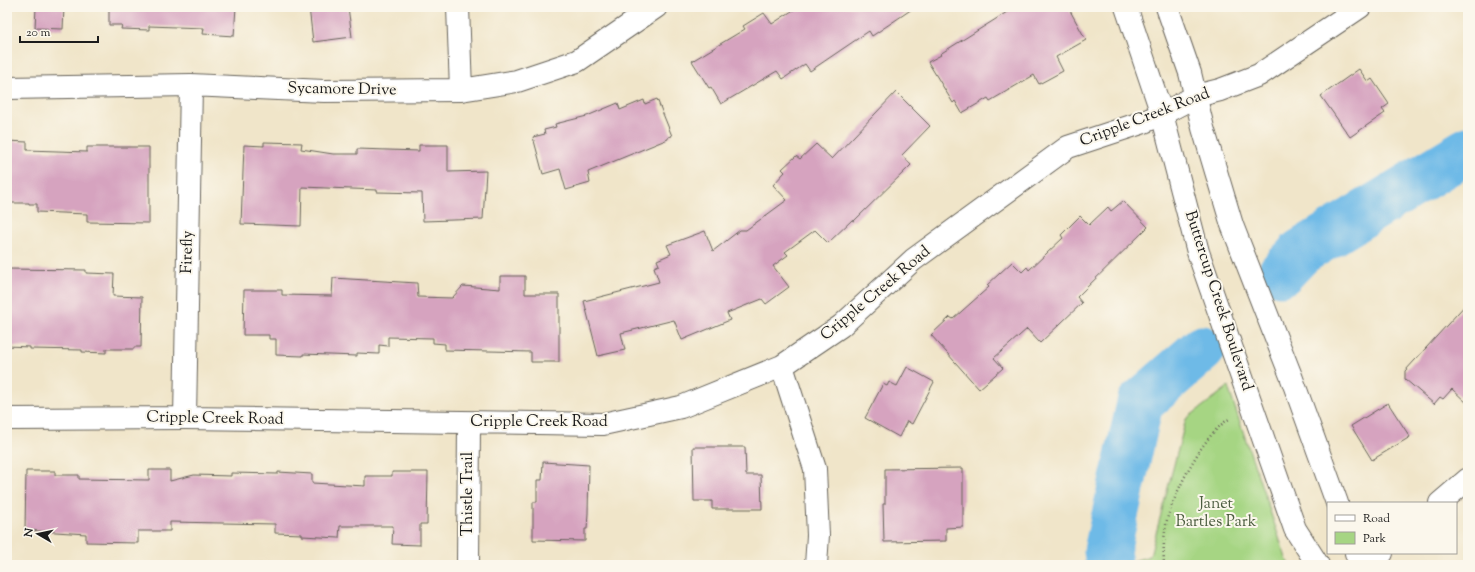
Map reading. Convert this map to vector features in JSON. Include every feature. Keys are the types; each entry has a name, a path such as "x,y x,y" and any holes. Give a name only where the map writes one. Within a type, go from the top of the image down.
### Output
{"street":[{"path":"458,7 461,90"},
{"name":"Sycamore Drive","path":"7,88 191,85 324,91 461,90 517,81 577,61 656,7"},
{"name":"Buttercup Creek Boulevard","path":"1126,7 1162,114 1198,252 1295,529 1318,565"},
{"path":"1167,7 1190,73 1203,128 1232,225 1291,376 1337,502"},
{"name":"Cripple Creek Road","path":"7,419 185,418 603,424 681,407 782,366 842,326 913,260 1068,147 1132,126 1162,114 1196,96 1220,90 1258,75 1360,7"},
{"name":"Firefly","path":"185,418 191,85"},
{"path":"782,366 815,469 818,536 816,565"},
{"name":"Thistle Trail","path":"468,565 469,423"},
{"path":"1441,502 1468,479"},
{"path":"1356,554 1360,565"},
{"path":"1364,565 1380,554"}],"path":[{"path":"1164,565 1164,541 1168,517 1177,494 1205,443 1216,430 1232,418"}],"green space":[{"name":"Janet Bartles Park","path":"1228,387 1289,565 1119,565 1150,556 1186,419"}],"building":[{"path":"36,7 64,7 63,29 35,28"},
{"path":"109,7 236,7 234,36 203,34 204,28 149,26 149,30 121,29 122,25 109,25"},
{"path":"309,7 348,7 352,37 313,42"},
{"path":"798,7 915,7 872,36 869,31 810,71 805,64 783,79 777,71 721,104 711,87 709,88 692,61 745,29 743,26 764,13 772,24"},
{"path":"1015,7 1068,7 1086,40 1056,57 1063,71 1039,84 1034,75 990,101 988,98 962,113 955,101 953,103 928,62"},
{"path":"1359,69 1368,82 1372,79 1389,104 1382,109 1385,113 1350,137 1321,96"},
{"path":"896,92 930,126 902,155 911,165 854,221 852,220 828,243 815,230 785,252 788,255 773,266 789,287 766,304 762,299 727,313 730,320 682,340 674,320 621,333 625,350 598,356 584,301 659,282 654,267 659,265 657,260 671,254 667,245 705,231 713,251 740,230 746,230 787,200 773,185 785,172 782,169 796,156 800,159 816,144 832,159"},
{"path":"657,99 672,136 668,137 668,139 588,172 590,183 566,190 560,169 543,174 533,137 545,134 544,130 556,127 555,124 587,116 618,103 620,110 644,100 645,104"},
{"path":"7,141 27,142 27,150 87,152 87,147 149,147 149,223 87,222 87,214 37,212 37,204 7,203"},
{"path":"264,142 302,143 301,149 333,154 357,154 357,149 419,151 419,145 448,145 448,172 486,171 483,219 423,221 422,193 377,192 377,190 302,187 301,226 241,224 244,145 264,146"},
{"path":"1123,201 1148,227 1077,297 1082,303 1040,343 1027,329 994,358 1003,368 979,389 931,335 950,317 953,319 989,287 987,285 1012,262 1022,272 1027,267 1029,270 1063,238 1061,235 1080,216 1089,225 1108,207 1111,211"},
{"path":"7,269 86,270 86,273 114,274 113,296 142,297 141,347 134,347 134,349 106,349 106,353 82,352 82,350 30,349 30,347 7,346"},
{"path":"500,276 525,276 525,294 559,294 559,362 531,362 531,352 445,350 445,344 433,343 433,338 388,337 388,346 379,345 379,354 357,353 357,356 303,354 303,356 276,355 276,339 269,339 269,335 243,335 244,290 282,290 282,295 332,296 333,278 417,283 418,297 452,298 463,286 500,289"},
{"path":"1468,302 1468,404 1452,389 1443,399 1440,397 1434,404 1405,379 1405,371"},
{"path":"907,367 934,382 912,424 907,421 899,437 865,418 883,384 887,386 889,382 897,386"},
{"path":"1388,403 1410,437 1372,460 1351,426"},
{"path":"693,447 745,447 746,475 761,475 762,509 712,509 712,501 694,501"},
{"path":"543,462 589,465 588,513 587,529 585,529 585,541 533,540 533,502 537,502 537,480 542,480"},
{"path":"963,468 963,527 946,528 946,541 884,542 883,504 885,504 885,469"},
{"path":"149,470 170,470 170,481 194,475 231,476 231,473 278,474 278,472 312,474 312,483 365,486 365,476 392,476 392,472 428,472 427,524 420,524 420,545 392,544 393,526 340,526 339,538 275,533 275,524 170,522 170,531 138,531 138,543 86,542 86,534 25,530 26,471 55,471 55,475 79,475 79,479 149,480"}],"waterway":[{"path":"1281,273 1301,252 1468,150"},
{"path":"1109,565 1107,551 1140,403 1202,349"}]}
